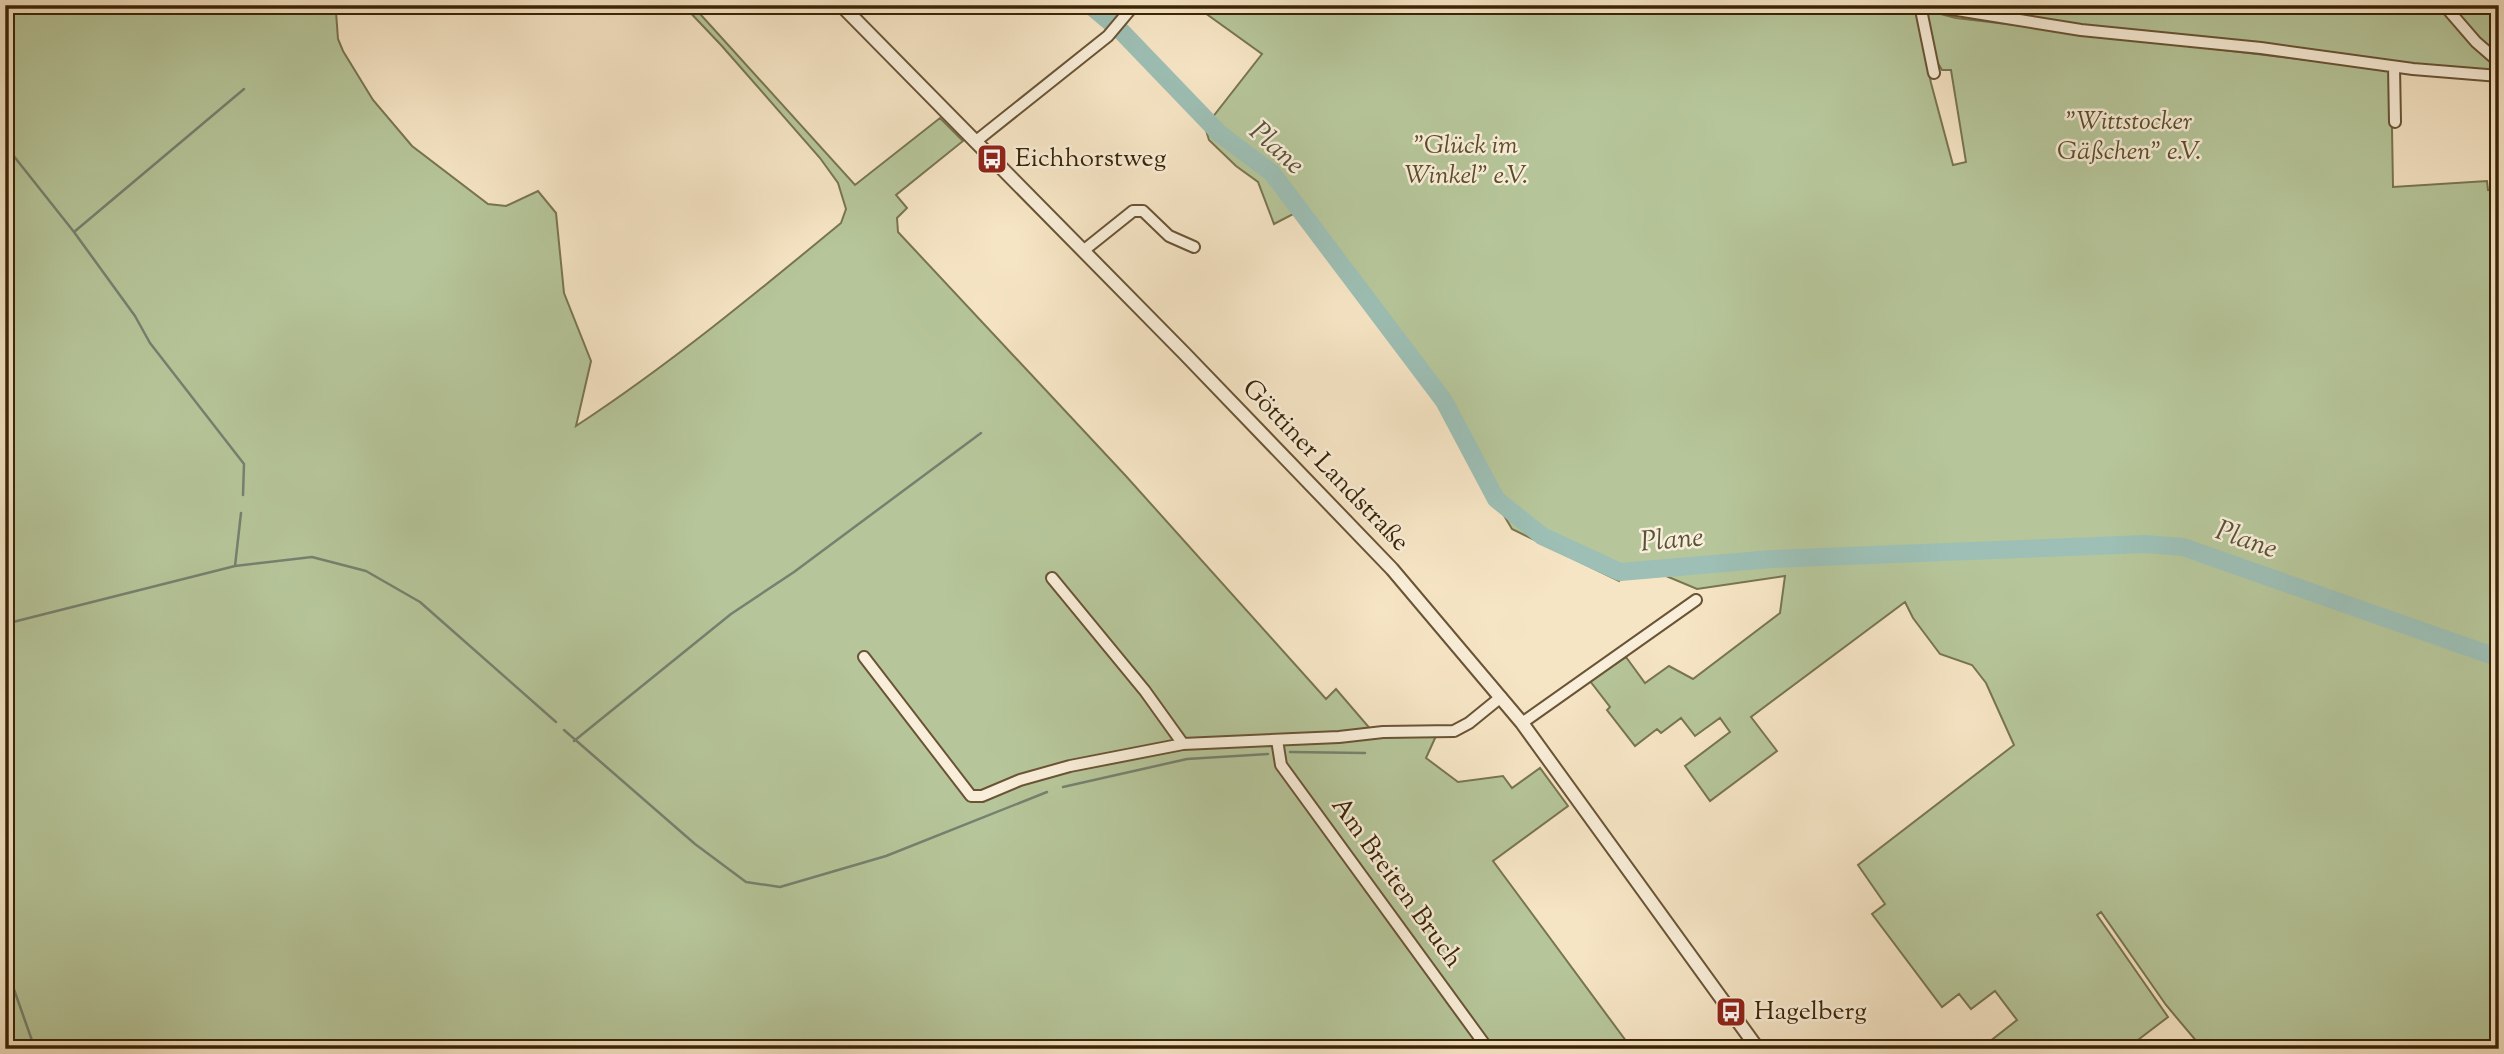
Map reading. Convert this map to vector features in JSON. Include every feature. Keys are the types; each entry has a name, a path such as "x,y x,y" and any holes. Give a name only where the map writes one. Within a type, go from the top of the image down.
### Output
{"street":[{"name":"Göttiner Landstraße","path":"841,5 1366,540 1522,723 1758,1049"},
{"path":"975,142 1108,36 1134,5"},
{"path":"1920,5 1934,72"},
{"path":"1926,5 2081,30 2261,48 2394,67 2499,76"},
{"path":"2444,5 2476,42 2499,62"},
{"path":"2394,67 2395,122"},
{"path":"1083,251 1133,211 1143,211 1169,236 1194,247"},
{"path":"1052,579 1145,691 1183,744"},
{"path":"1522,723 1696,600"},
{"path":"863,657 971,796 982,796 1058,768 1183,744 1383,732 1454,731 1469,723 1501,697"},
{"name":"Am Breiten Bruch","path":"1277,740 1281,765 1488,1049"}],"green space":[{"path":"5,5 344,5 336,12 338,39 343,51 373,100 412,146 488,204 506,206 538,191 556,213 564,293 591,361 576,426 645,379 744,302 841,223 846,209 838,183 820,158 683,5 692,5 855,185 940,118 963,141 896,195 907,208 897,218 898,232 1125,475 1326,699 1336,689 1378,738 1436,736 1426,758 1458,782 1503,776 1512,788 1540,768 1568,806 1493,861 1632,1049 5,1049"},
{"path":"1086,5 1127,5 1111,26"},
{"path":"1194,5 1913,5 1953,165 1966,162 1951,70 1942,70 1936,60 1927,13 1929,11 1956,18 2391,70 2393,187 2487,181 2488,190 2499,190 2499,656 2184,546 2144,544 2183,548 2499,659 2499,1049 2203,1049 2166,1005 2101,912 2097,915 2168,1017 2126,1049 1980,1049 2017,1020 1995,991 1971,1009 1959,994 1942,1007 1872,914 1885,904 1858,865 2014,745 1986,683 1972,665 1940,654 1913,618 1905,602 1751,717 1777,751 1710,801 1685,766 1730,732 1720,718 1695,736 1681,718 1661,733 1657,729 1635,746 1607,710 1610,707 1590,681 1626,657 1645,683 1669,666 1693,679 1780,613 1785,576 1697,589 1659,573 1624,573 1619,581 1512,529 1434,397 1372,310 1295,213 1274,224 1258,182 1236,166 1209,140 1205,127 1262,54"},
{"path":"1956,5 2499,5 2499,66 2491,72 2402,63 2072,24"}],"waterway":[{"name":"Plane","path":"1090,5 1122,32 1220,134 1272,173 1444,401 1496,499 1542,536 1620,572 1772,559 2144,544 2183,547 2499,658"},
{"path":"74,232 244,89"},
{"path":"5,145 74,232 135,316 150,343 244,464 243,495"},
{"path":"574,741 731,614 794,572 981,433"},
{"path":"5,624 235,566 241,513"},
{"path":"235,566 312,557 366,571 420,602 556,722"},
{"path":"564,730 695,844 746,882 780,887 886,856 1047,792"},
{"path":"1290,752 1365,753"},
{"path":"1063,787 1187,759 1268,754"},
{"path":"5,964 35,1049"}],"place":[{"name":"Eichhorstweg","path":"992,159"},
{"name":"Hagelberg","path":"1731,1012"}],"park label":[{"name":"\"Wittstocker Gäßchen\" e.V.","path":"2129,137"},
{"name":"\"Glück im Winkel\" e.V.","path":"1466,161"}]}
